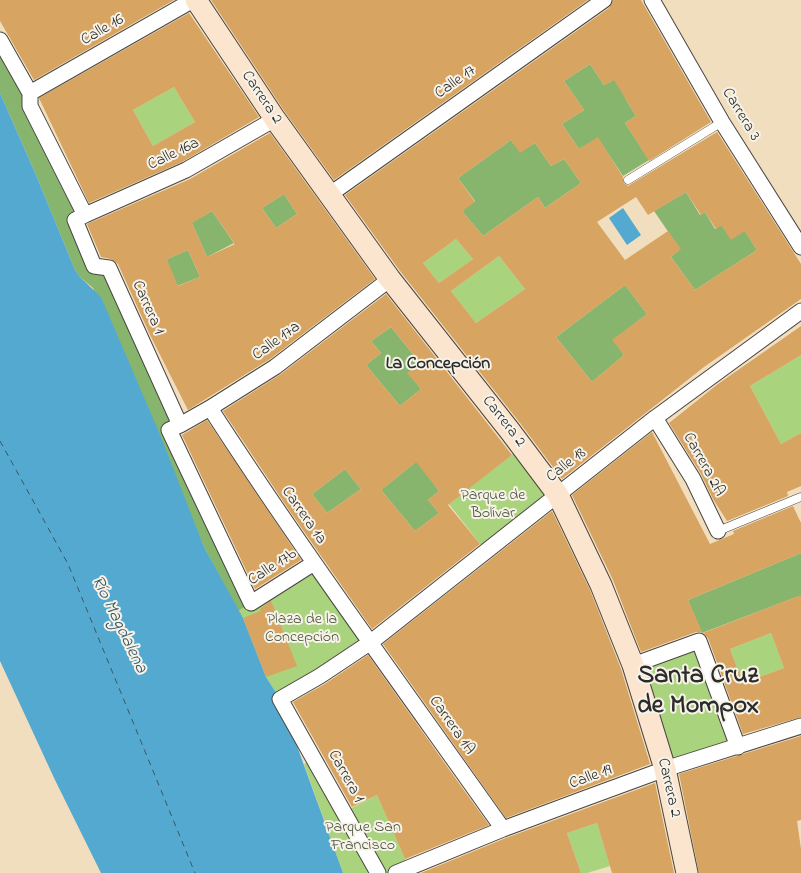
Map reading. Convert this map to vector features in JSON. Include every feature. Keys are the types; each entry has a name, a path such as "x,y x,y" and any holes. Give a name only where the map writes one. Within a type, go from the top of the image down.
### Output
{"main road":[{"name":"Carrera 2","path":"195,0 328,195 390,279 558,495 601,585 633,665 665,770 688,873"}],"street":[{"name":"Calle 16","path":"30,93 195,0"},
{"name":"Calle 17","path":"328,195 604,0"},
{"name":"Carrera 3","path":"652,0 722,122 801,246"},
{"path":"0,40 30,93 30,106 85,215"},
{"name":"Calle 16a","path":"85,215 186,170 275,119"},
{"name":"Carrera 1","path":"85,215 75,220 94,266 109,268 180,425"},
{"name":"Calle 17a","path":"180,425 275,367 390,279"},
{"name":"Calle 18","path":"280,698 320,676 371,642 655,418 801,311"},
{"name":"Carrera 1a","path":"210,408 252,473 371,642"},
{"name":"Carrera 2A","path":"655,418 692,479 718,531"},
{"name":"Calle 17b","path":"180,425 169,430 251,603 314,563"},
{"path":"633,665 699,641 738,746"},
{"name":"Carrera 1A","path":"371,642 503,829"},
{"name":"Carrera 1","path":"280,698 378,873"},
{"name":"Calle 19","path":"396,873 503,829 665,770 801,726"}],"lane":[{"path":"628,180 722,122"},
{"path":"718,531 801,497"}],"green space":[{"path":"0,40 85,215 76,219 94,266 109,268 180,425 169,430 251,603 238,611 204,547 93,288 75,270 0,93"},
{"path":"590,64 604,85 623,75 634,92 625,98 636,116 625,123 649,160 623,176 598,138 579,149 562,124 584,110 564,81"},
{"path":"174,87 195,122 153,146 133,110"},
{"path":"511,140 520,152 535,143 551,166 564,159 581,183 545,208 538,197 483,236 462,211 475,201 458,178"},
{"path":"686,192 700,215 705,212 715,229 721,225 745,231 757,250 695,290 671,257 680,249 654,211"},
{"path":"284,194 297,214 276,228 262,208"},
{"path":"212,211 234,243 207,257 188,214 200,218"},
{"path":"246,236 242,256 234,243"},
{"path":"456,239 473,259 439,283 423,263"},
{"path":"188,250 200,277 172,288 167,259"},
{"path":"499,256 525,289 476,323 451,291"},
{"path":"625,285 647,314 613,340 624,355 592,382 556,337"},
{"path":"391,327 420,363 408,373 421,389 400,406 366,365 381,353 371,341"},
{"path":"801,355 801,433 781,444 750,386"},
{"name":"Parque de Bolívar","path":"522,447 556,492 484,549 449,504"},
{"path":"417,461 439,491 428,500 439,513 415,531 381,490"},
{"path":"345,469 361,489 327,513 312,494"},
{"path":"801,553 801,600 799,596 702,633 688,600"},
{"name":"Plaza de la Concepción","path":"314,563 371,642 280,699 266,677 243,618 238,611"},
{"path":"771,633 784,668 743,683 730,649"},
{"path":"699,641 738,747 665,769 633,665"},
{"name":"Parque San Francisco","path":"315,758 344,812 377,795 409,868 396,873 343,873 304,764"},
{"path":"597,823 610,866 581,873 567,833"}],"water":[{"name":"Río Magdalena","path":"0,93 75,270 101,297 161,437 204,547 243,618 266,677 280,699 343,873 101,873 55,780 0,661"},
{"path":"623,208 641,235 627,245 609,218"}],"building":[{"path":"0,0 174,0 34,80 0,21"},
{"path":"211,0 588,0 334,180 285,112"},
{"path":"613,0 641,0 711,122 649,161 625,123 636,116 614,80 604,85 590,64 564,81 584,110 562,124 579,149 598,137 623,177 624,183 628,186 717,132 801,264 801,299 704,367 562,479 400,271 345,195 609,8","holes":["511,140 520,153 535,143 551,166 564,159 581,183 545,208 538,197 483,236 462,211 475,202 458,178","686,192 701,215 705,212 716,229 721,225 731,240 745,231 757,250 695,290 671,257 681,249 668,231 625,260 597,222 636,197 648,215","456,239 473,259 439,283 423,263","499,256 525,289 476,323 451,291","625,285 647,314 612,340 624,355 592,382 556,337"]},
{"path":"189,13 259,117 182,162 89,203 39,98","holes":["174,87 195,122 153,146 133,110"]},
{"path":"270,133 375,279 270,359 188,410 151,337 118,264 111,259 101,257 87,224 190,179","holes":["284,194 297,214 276,228 262,208","212,211 235,244 207,257 192,223","188,250 200,277 178,286 167,259"]},
{"path":"386,294 512,455 448,505 480,544 372,629 223,411 281,374","holes":["391,327 420,363 407,373 421,389 400,406 366,365 381,353 371,341","416,462 439,491 428,500 439,513 415,531 381,490","345,469 361,489 327,513 312,494"]},
{"path":"801,326 801,355 750,386 781,444 801,433 801,486 787,492 788,496 727,521 713,499 701,474 669,423 718,384"},
{"path":"207,420 301,560 255,589 182,435"},
{"path":"652,432 710,544 734,534 733,531 793,506 801,523 801,553 688,600 702,632 696,632 641,652 613,580 572,495"},
{"path":"552,511 590,590 621,669 650,764 506,818 383,644"},
{"path":"801,595 801,717 743,734 708,638 703,633","holes":["771,633 784,668 743,683 730,649"]},
{"path":"271,601 297,666 266,677 243,618 261,611 260,609"},
{"path":"368,655 489,825 405,859 377,795 352,807 293,702 325,684"},
{"path":"801,736 801,820 797,821 801,849 801,873 699,873 679,774"},
{"path":"655,783 674,873 612,873 597,823 567,833 581,873 421,873 506,838"}],"ferry route":[{"path":"0,441 68,564 195,873"}],"district":[{"name":"La Concepción","path":"438,365"},
{"name":"Santa Cruz de Mompox","path":"698,693"}]}
